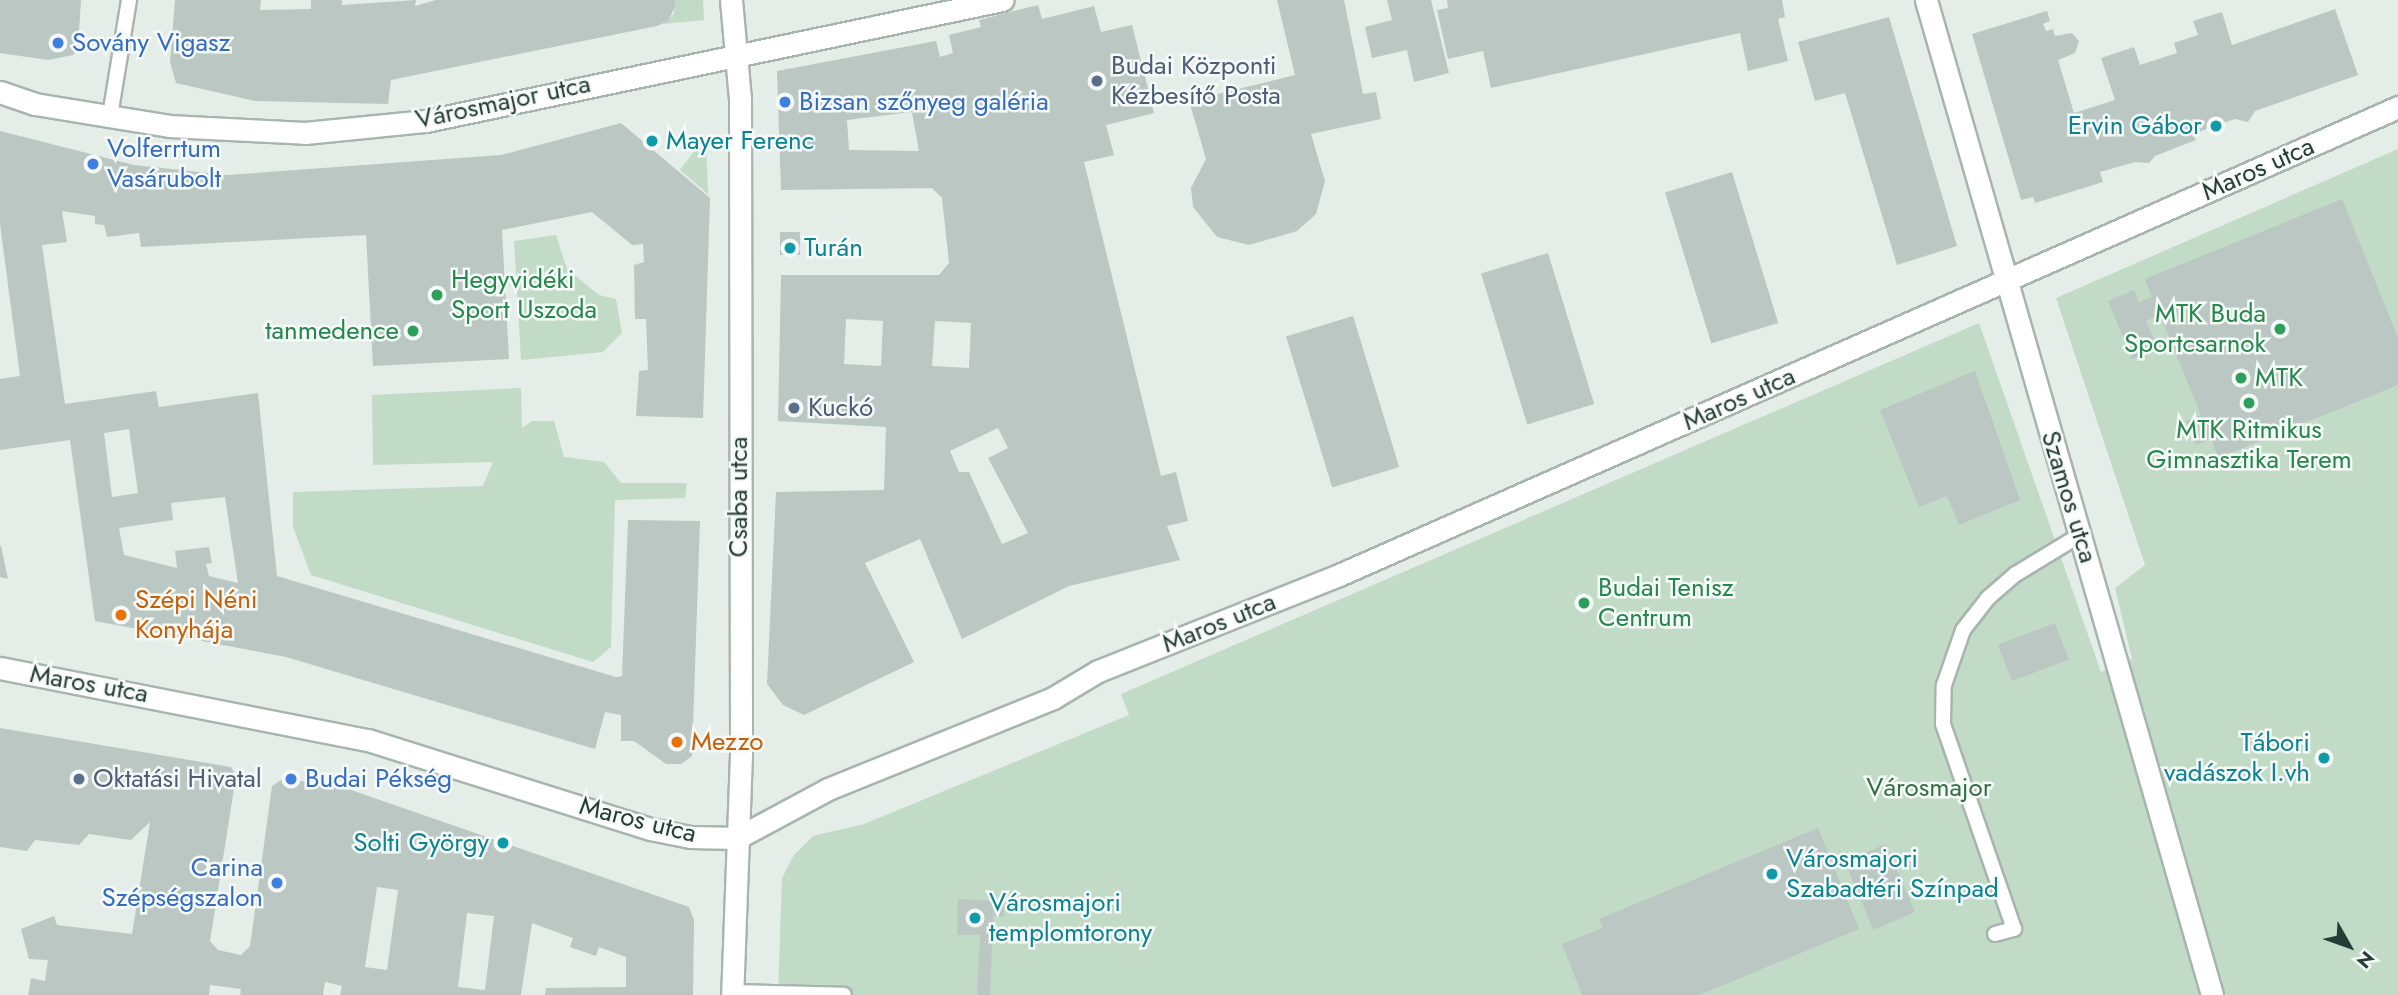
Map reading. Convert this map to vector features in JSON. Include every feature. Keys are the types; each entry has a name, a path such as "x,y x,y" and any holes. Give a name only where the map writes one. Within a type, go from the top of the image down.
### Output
{"street":[{"name":"Csaba utca","path":"732,0 737,52 741,754 732,993"},
{"name":"Városmajor utca","path":"0,92 36,104 169,126 305,133 426,121 737,52 1002,0"},
{"name":"Szamos utca","path":"1926,0 2212,995"},
{"name":"Maros utca","path":"0,668 368,740 650,828 690,837 737,838 828,789 1053,698 1098,671 1339,575 2398,107"}],"lane":[{"path":"110,116 124,54 129,0"},
{"path":"1995,934 2014,929 1942,724 1944,685 1963,630 1988,598 2016,574 2080,535"},
{"path":"732,993 844,995"}],"green space":[{"path":"675,0 703,0 704,20 663,24 674,14"},
{"path":"704,138 706,140 708,194 680,170"},
{"name":"Városmajor","path":"2398,149 2398,995 778,995 782,878 794,855 813,836 864,824 1129,715 1121,694 1979,323 2101,672 2132,659 2115,588 2145,565 2056,298"},
{"path":"556,235 567,269 599,295 616,299 622,333 603,352 521,360 514,241"},
{"path":"521,388 522,428 532,421 554,421 564,457 604,462 621,483 687,483 685,498 615,500 611,647 593,662 311,575 293,527 293,492 483,486 493,462 373,465 372,395"}],"building":[{"path":"0,0 81,0 78,47 73,55 48,60 0,53"},
{"path":"175,0 261,0 260,10 311,9 311,0 342,0 342,5 416,0 415,6 436,0 675,0 675,7 668,21 657,26 391,80 388,104 255,101 176,83 170,62"},
{"path":"1277,0 1344,0 1363,94 1376,92 1381,119 1311,134 1325,181 1316,214 1297,231 1249,245 1217,237 1193,207 1191,188 1206,159 1189,101 1295,75"},
{"path":"1387,0 1431,0 1449,73 1414,82 1407,50 1372,58 1365,27 1392,20"},
{"path":"1447,0 1782,0 1785,17 1778,19 1788,61 1748,71 1740,33 1491,88 1483,51 1448,59 1437,10 1448,8"},
{"path":"1038,5 1042,19 1094,6 1101,32 1132,25 1154,113 1106,125 1114,155 1084,162 1161,476 1176,472 1188,521 1167,526 1180,560 1069,586 962,639 920,539 865,563 914,662 804,715 783,705 767,684 776,492 884,490 886,427 778,421 781,275 939,275 949,263 942,198 932,188 781,190 777,71 936,41 940,57 953,53 949,35 981,27 979,20","holes":["912,112 919,151 849,150 847,120","846,319 883,321 881,366 844,364","935,321 971,323 969,368 932,366","998,428 1008,448 988,458 1028,533 1002,544 969,472 959,472 950,451"]},
{"path":"2335,9 2358,75 2255,111 2248,122 2235,119 2193,134 2196,140 2155,156 2149,163 2135,162 2100,172 2103,182 2035,203 2033,197 2021,200 1972,34 2047,11 2050,21 2043,24 2046,31 2053,29 2055,36 2072,33 2079,41 2075,53 2058,60 2074,113 2115,100 2101,58 2134,47 2140,65 2177,53 2174,43 2198,35 2193,21 2222,12 2232,45"},
{"path":"1889,17 1957,246 1897,265 1845,93 1815,101 1798,42"},
{"path":"621,123 710,198 703,418 636,416 639,371 648,370 646,319 635,319 634,265 644,262 643,244 632,245 592,212 502,230 509,359 373,366 366,235 141,247 139,233 107,237 104,225 95,224 95,216 62,211 67,242 42,245 65,404 156,391 159,407 258,393 277,576 616,677 622,676 628,520 700,521 692,756 681,764 666,764 634,741 621,741 621,715 605,712 595,749 286,657 95,621 70,440 0,450 0,379 20,376 0,224 0,131 134,165 227,175 501,155","holes":["129,429 138,493 112,497 104,433","225,497 238,583 209,576 206,564 212,563 209,547 175,551 177,568 124,555 119,528 173,520 171,503"]},
{"path":"1732,172 1778,323 1711,344 1665,192"},
{"name":"MTK Buda Sportcsarnok","path":"2342,199 2398,338 2398,385 2218,458 2211,439 2196,445 2186,421 2201,415 2160,315 2146,321 2158,348 2132,359 2108,301 2134,290 2139,302 2152,297 2145,279"},
{"name":"Turán","path":"780,232 800,232 800,255 780,255"},
{"path":"1548,253 1594,404 1527,425 1481,273"},
{"path":"1353,316 1399,467 1332,488 1286,336"},
{"path":"1975,371 2020,500 1959,525 1947,496 1919,507 1880,410"},
{"path":"1,546 8,579 0,577"},
{"path":"2055,623 2069,659 2012,681 1998,645"},
{"path":"0,728 231,767 236,776 210,941 218,950 241,955 250,946 272,786 284,778 351,790 689,907 694,920 693,995 545,995 546,988 626,987 626,957 599,947 596,956 570,947 573,938 532,923 521,995 340,995 342,986 325,982 323,995 240,995 241,989 210,985 209,995 28,995 31,978 45,981 48,960 29,959 21,929 54,916 57,925 132,934 150,822 131,840 89,834 79,845 35,840 27,851 0,847","holes":["377,887 398,890 387,970 365,967","467,913 494,916 485,990 458,987"]},
{"name":"Városmajori Szabadtéri Színpad","path":"1818,828 1859,929 1699,995 1582,995 1562,944 1603,928 1599,919"},
{"path":"1886,844 1915,912 1873,930 1845,862"},
{"name":"Városmajori templomtorony","path":"958,899 994,901 990,995 977,995 980,935 957,935"},
{"path":"995,902 1005,903 1003,917 994,916"}],"place":[{"name":"Sovány Vigasz","path":"58,43"},
{"name":"Budai Központi Kézbesítő Posta","path":"1097,81"},
{"name":"Bizsan szőnyeg galéria","path":"785,102"},
{"name":"Ervin Gábor","path":"2216,126"},
{"name":"Mayer Ferenc","path":"652,141"},
{"name":"Volferrtum Vasárubolt","path":"93,164"},
{"name":"Turán","path":"790,248"},
{"name":"Hegyvidéki Sport Uszoda","path":"437,295"},
{"name":"MTK Buda Sportcsarnok","path":"2280,329"},
{"name":"tanmedence","path":"413,331"},
{"name":"MTK","path":"2241,378"},
{"name":"MTK Ritmikus Gimnasztika Terem","path":"2249,403"},
{"name":"Kuckó","path":"794,408"},
{"name":"Budai Tenisz Centrum","path":"1584,603"},
{"name":"Szépi Néni Konyhája","path":"121,615"},
{"name":"Mezzo","path":"677,742"},
{"name":"Tábori vadászok I.vh","path":"2324,758"},
{"name":"Oktatási Hivatal","path":"79,779"},
{"name":"Budai Pékség","path":"291,779"},
{"name":"Solti György","path":"503,843"},
{"name":"Városmajori Szabadtéri Színpad","path":"1772,874"},
{"name":"Carina Szépségszalon","path":"277,883"},
{"name":"Városmajori templomtorony","path":"975,918"}]}
